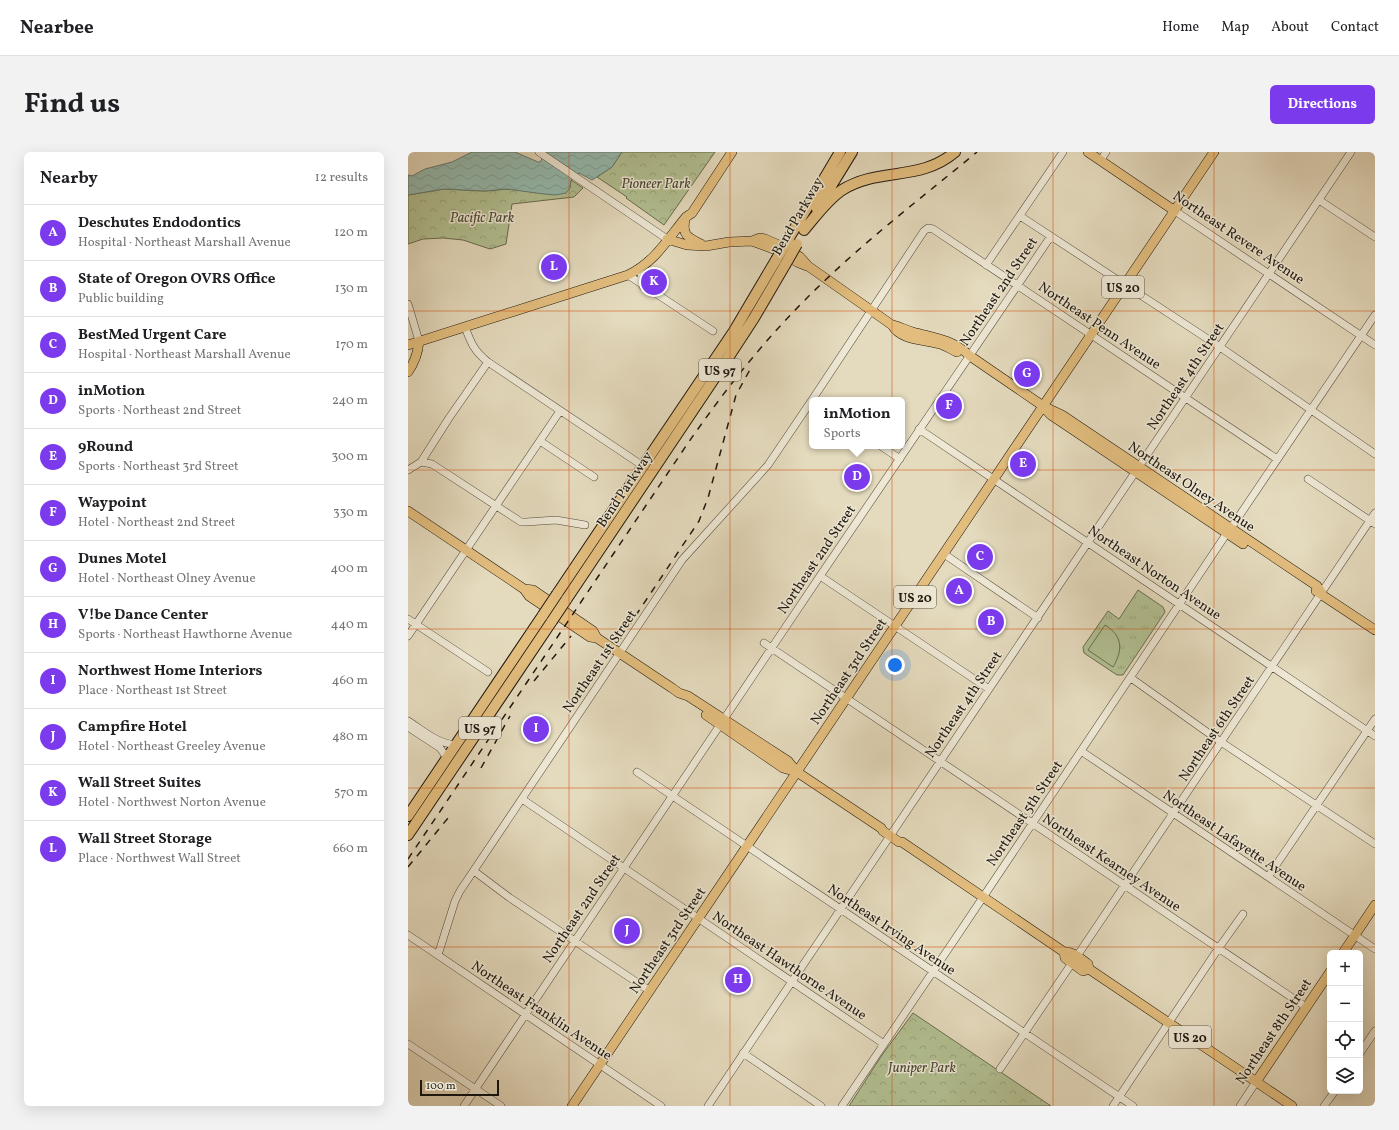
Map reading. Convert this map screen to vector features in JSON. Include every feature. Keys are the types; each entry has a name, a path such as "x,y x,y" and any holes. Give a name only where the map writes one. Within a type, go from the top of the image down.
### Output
{"highway":[{"name":"Bend Parkway","path":"408,834 559,617 566,600 754,318 786,252 840,152"},
{"name":"Bend Parkway","path":"408,816 786,252 804,230 852,152"},
{"path":"804,230 828,202 843,189 867,179 925,169 940,163 955,152"}],"main road":[{"path":"408,344 628,275 640,269 653,259 667,239 686,217 692,213 732,152"},
{"name":"Northeast Revere Avenue","path":"1088,152 1174,211"},
{"name":"Northeast 3rd Street","path":"572,1106 1214,152"},
{"path":"716,177 714,174 720,165 723,155"},
{"path":"706,246 694,241 686,235 684,231 687,211 723,155"},
{"path":"667,239 687,245 706,246"},
{"name":"Northeast Olney Avenue","path":"706,246 729,242 752,241 759,245 786,252 797,262 808,266 892,325 896,331 907,337 942,345 959,353 970,356 1043,406 1051,415 1138,469 1229,531 1317,586 1322,593 1375,630"},
{"path":"408,372 416,358 419,341"},
{"path":"408,511 524,589 528,596 559,617 590,637 597,638 620,652 679,693 688,696 722,722 788,761 797,772 881,828 883,831 901,839 902,842 1064,952 1065,958 1074,960"},
{"path":"1345,950 1375,905"},
{"name":"US 20","path":"1074,960 1083,971 1089,969 1292,1106"},
{"name":"Northeast 8th Street","path":"1256,1082 1327,976"}],"street":[{"path":"539,152 667,239"},
{"path":"986,265 1063,152"},
{"path":"1101,160 1106,152"},
{"name":"Northeast 4th Street","path":"708,1106 1351,152"},
{"path":"1319,200 1375,238"},
{"name":"Northeast Revere Avenue","path":"1174,211 1375,345"},
{"path":"1020,216 1220,347 1375,454"},
{"name":"Northeast Penn Avenue","path":"928,228 933,229 1277,459"},
{"name":"Northeast 1st Street","path":"815,397 924,231 928,228"},
{"name":"Northeast 2nd Street","path":"464,1106 820,576 1051,236"},
{"path":"640,269 643,286"},
{"path":"628,275 713,330"},
{"path":"408,304 419,341"},
{"name":"Northeast 5th Street","path":"842,1106 1375,315"},
{"path":"465,327 478,355 643,466"},
{"path":"408,470 421,462 444,425 488,362"},
{"name":"Northeast 1st Street","path":"438,955 455,901 460,890 682,560 768,465 809,406"},
{"path":"408,636 560,411"},
{"name":"Northeast Norton Avenue","path":"920,429 1375,736"},
{"path":"540,441 594,477"},
{"path":"885,449 900,459"},
{"path":"421,462 432,464 521,522 556,520 585,525"},
{"path":"1308,479 1373,522"},
{"name":"Northeast 6th Street","path":"1000,1069 1322,593 1373,522 1375,514"},
{"path":"944,554 1038,618"},
{"path":"820,576 989,689"},
{"path":"408,619 488,672"},
{"name":"Northeast Kearney Avenue","path":"764,643 1306,1007"},
{"path":"1131,678 1222,742 1375,844"},
{"path":"1268,877 1375,719"},
{"path":"408,721 444,744 456,745"},
{"path":"408,727 440,748 447,758"},
{"name":"Northeast Lafayette Avenue","path":"1082,751 1173,814 1375,949"},
{"name":"Northeast Irving Avenue","path":"637,772 1133,1106"},
{"name":"Northeast Hawthorne Avenue","path":"522,799 884,1044"},
{"path":"474,871 510,898 650,991"},
{"path":"1113,1106 1168,1022 1243,914"},
{"name":"Northeast Franklin Avenue","path":"408,935 661,1106"},
{"path":"1363,1049 1375,1031"},
{"path":"408,1044 500,1106"},
{"path":"744,1053 821,1106"},
{"name":"Northeast 8th Street","path":"1240,1106 1256,1082"},
{"path":"1324,1106 1332,1094"}],"green space":[{"name":"Pioneer Park","path":"622,152 715,152 664,225 626,198 627,197 597,177 612,167"},
{"name":"Pacific Park","path":"571,180 583,188 574,197 512,204 506,244 490,249 463,240 443,238 423,239 408,244 408,195 444,189 485,191 507,189 570,188"},
{"path":"1138,590 1163,607 1165,612 1123,675 1117,675 1084,653 1083,647 1108,611 1119,619"},
{"path":"1105,625 1115,634 1120,644 1120,649 1113,667 1088,650"},
{"name":"Juniper Park","path":"913,1013 1051,1106 849,1106 882,1055"}],"water":[{"path":"472,152 515,152 540,162 546,152 622,152 612,167 592,180 579,173 571,180 570,188 566,193 555,195 507,189 485,191 444,189 408,195 408,175 412,176 425,169 452,162"}],"railway":[{"path":"408,859 686,446 742,370 772,334 825,280 889,224 977,152"},
{"path":"620,639 699,521 708,498 736,395 752,366"},
{"path":"534,681 571,636"},
{"path":"481,768 510,716"},
{"path":"408,867 448,818"}],"place":[{"name":"Wall Street Storage","path":"554,267"},
{"name":"Wall Street Suites","path":"654,282"},
{"name":"Dunes Motel","path":"1027,374"},
{"name":"Waypoint","path":"949,406"},
{"name":"9Round","path":"1023,464"},
{"name":"inMotion","path":"857,477"},
{"name":"BestMed Urgent Care","path":"980,557"},
{"name":"Deschutes Endodontics","path":"959,591"},
{"name":"State of Oregon OVRS Office","path":"991,622"},
{"name":"Northwest Home Interiors","path":"536,729"},
{"name":"Campfire Hotel","path":"627,931"},
{"name":"V!be Dance Center","path":"738,980"}]}
